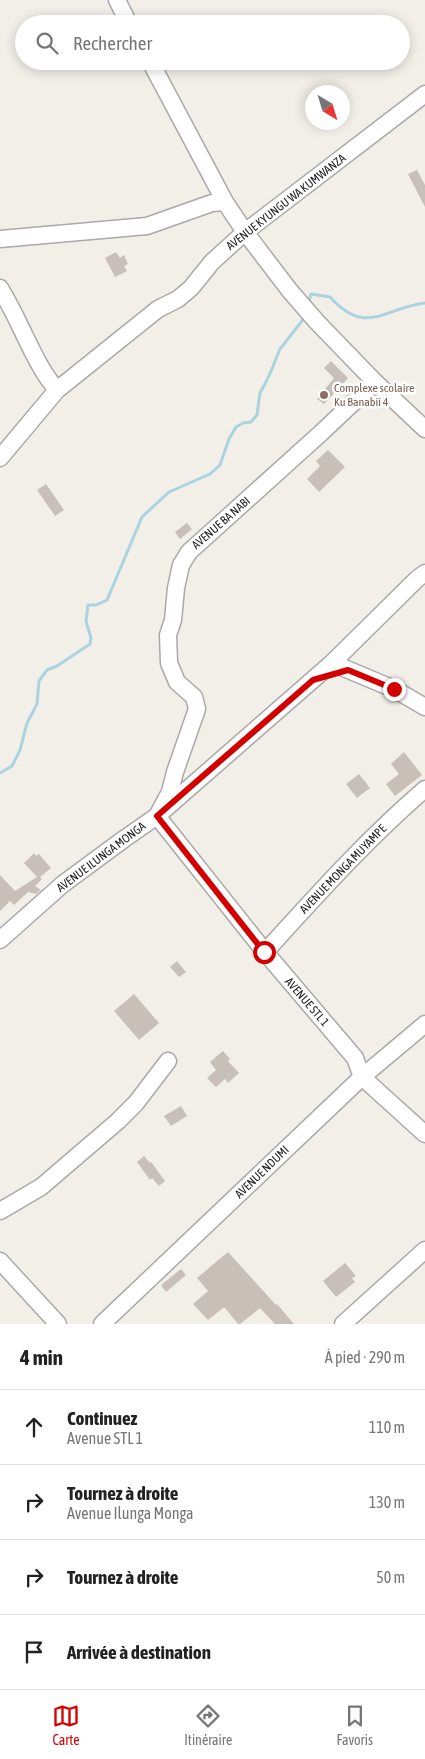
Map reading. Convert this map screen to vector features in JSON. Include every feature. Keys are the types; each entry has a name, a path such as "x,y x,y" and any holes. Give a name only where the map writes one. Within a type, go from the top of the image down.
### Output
{"street":[{"path":"117,0 125,15"},
{"path":"155,70 225,202 245,232 290,291 317,322 375,382 425,429"},
{"name":"AVENUE KYUNGU WA KUMWANZA","path":"0,458 57,390 158,310 178,299 192,288 212,262 245,232 425,94"},
{"path":"0,239 147,226 212,203 225,202"},
{"path":"0,288 21,328 28,346 57,390"},
{"name":"AVENUE BA NABI","path":"157,816 170,792 197,709 194,697 176,682 169,663 168,635 173,620 176,588 181,565 189,552 314,440 375,382"},
{"name":"AVENUE ILUNGA MONGA","path":"0,940 63,884 157,816 332,663 425,573"},
{"path":"332,663 394,689 425,707"},
{"path":"313,680 348,670"},
{"name":"AVENUE MONGA MUYAMPE","path":"264,952 388,821 425,789"},
{"name":"AVENUE STL 1","path":"157,816 264,952 355,1058 362,1076 425,1134"},
{"name":"AVENUE NDUMI","path":"102,1324 362,1076 425,1024"},
{"path":"0,1211 48,1181 118,1121 136,1103 168,1061"},
{"path":"343,1324 425,1250"},
{"path":"0,1261 58,1324"}],"building":[{"path":"417,170 425,185 425,207 408,174"},
{"path":"116,252 120,258 124,255 128,264 124,266 127,271 115,277 105,258"},
{"path":"331,361 348,378 324,404 317,399 334,378 324,368"},
{"path":"328,450 345,467 319,492 307,479 320,466 316,461"},
{"path":"46,484 64,510 55,516 37,490"},
{"path":"187,523 192,529 180,539 175,532"},
{"path":"404,752 422,775 395,796 386,784 399,774 391,764"},
{"path":"359,774 370,788 357,798 346,784"},
{"path":"34,853 36,856 39,854 51,868 40,877 42,879 35,886 41,890 36,894 28,892 14,905 10,901 0,911 0,875 15,891 37,877 24,863"},
{"path":"177,961 186,972 179,977 170,967"},
{"path":"134,994 159,1023 139,1040 114,1011"},
{"path":"223,1051 230,1059 228,1061 239,1073 228,1083 225,1079 216,1087 207,1078 216,1070 210,1062"},
{"path":"181,1106 187,1116 171,1126 164,1116"},
{"path":"144,1156 151,1162 165,1181 159,1186 152,1178 150,1180 137,1162"},
{"path":"228,1252 294,1324 275,1324 260,1308 240,1324 225,1308 208,1320 193,1304 208,1291 197,1278"},
{"path":"345,1263 356,1276 352,1278 355,1282 336,1297 323,1281"},
{"path":"181,1269 186,1275 166,1292 161,1285"}],"waterway":[{"path":"308,304 311,294 330,297 354,316 365,318 376,317 425,303"},
{"path":"0,773 12,766 20,750 27,723 37,704 39,681 47,670 57,666 90,644 91,638 86,621 88,605 96,605 107,600 142,517 169,492 210,474 220,465 229,439 236,427 243,423 251,422 257,415 260,393 280,349 305,317"}],"place":[{"name":"Complexe scolaire Ku Banabii 4","path":"324,395"}],"route":[{"path":"264,952 157,816 313,680 348,670 394,689"}]}
